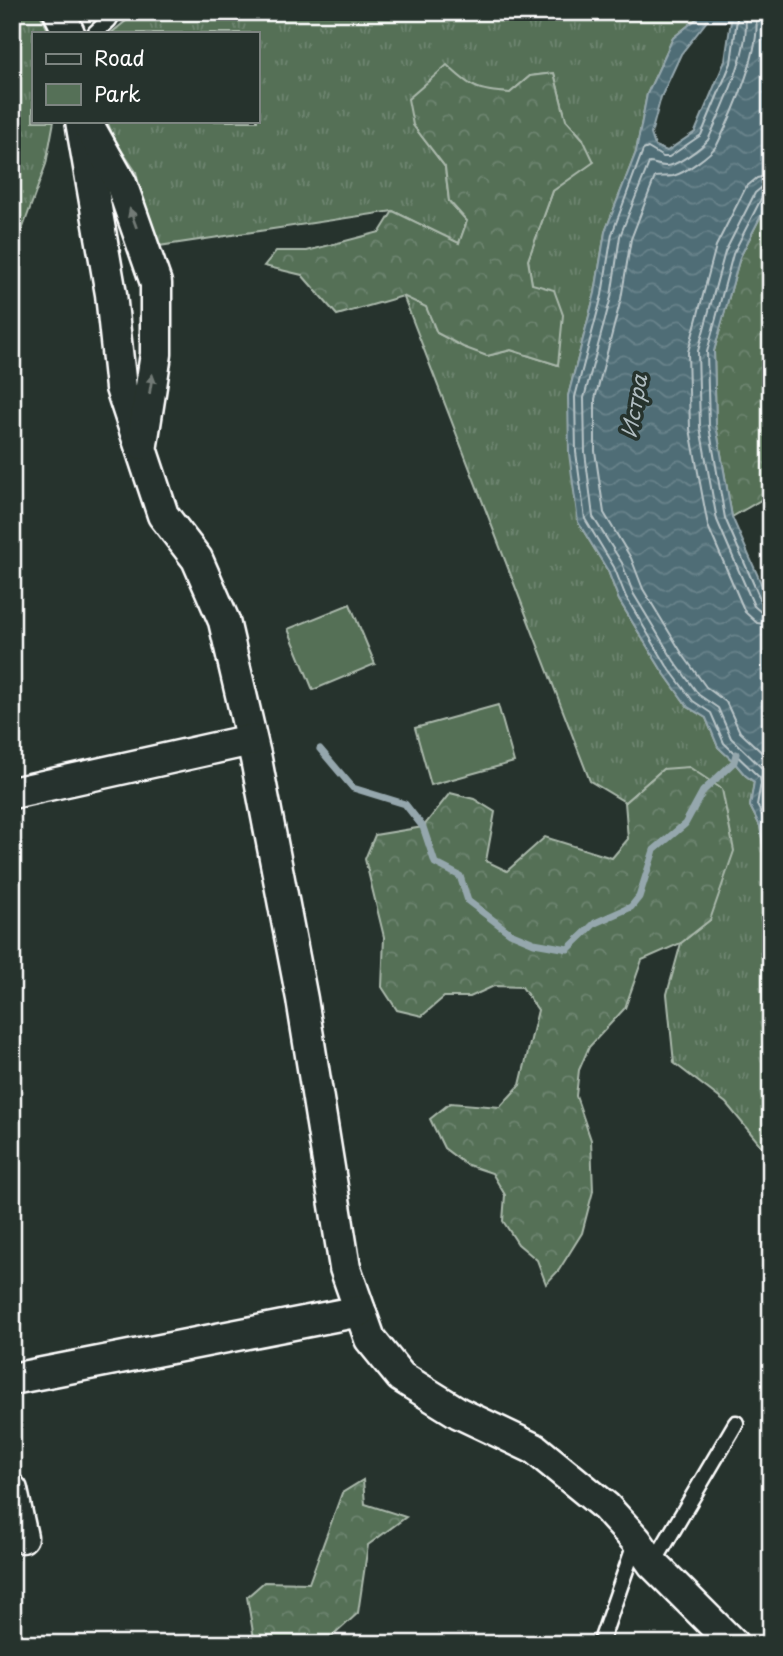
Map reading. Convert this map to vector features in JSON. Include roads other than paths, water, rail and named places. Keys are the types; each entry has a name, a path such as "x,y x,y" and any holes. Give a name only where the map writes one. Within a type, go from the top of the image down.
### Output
{"street":[{"path":"60,12 69,32"},
{"path":"84,122 111,294 121,388 163,515 197,559 224,621 251,740 302,999 345,1268 369,1339 401,1377 459,1413 535,1449 606,1507 636,1540 653,1564 733,1644"},
{"path":"85,122 121,183 156,283 156,354 141,451"},
{"path":"12,793 251,740"},
{"path":"12,1379 360,1311"},
{"path":"12,1490 22,1537"}],"lane":[{"path":"96,32 114,12"},
{"path":"653,1564 736,1423"},
{"path":"600,1644 636,1540"}],"water":[{"name":"Истра","path":"705,12 771,12 771,196 740,257 714,351 716,425 732,517 771,606 771,884 760,826 750,806 754,782 718,747 706,718 688,707 619,600 608,571 578,522 569,453 568,396 595,293 605,232 636,152 647,94 673,38","holes":["707,21 731,21 725,61 695,132 667,151 655,146 651,134 661,97 681,54"]}],"waterway":[{"path":"320,749 353,788 405,804 423,827 435,863 460,876 468,901 510,933 534,943 568,949 595,923 631,907 639,897 654,850 685,824 703,791 734,762 736,754"}]}
